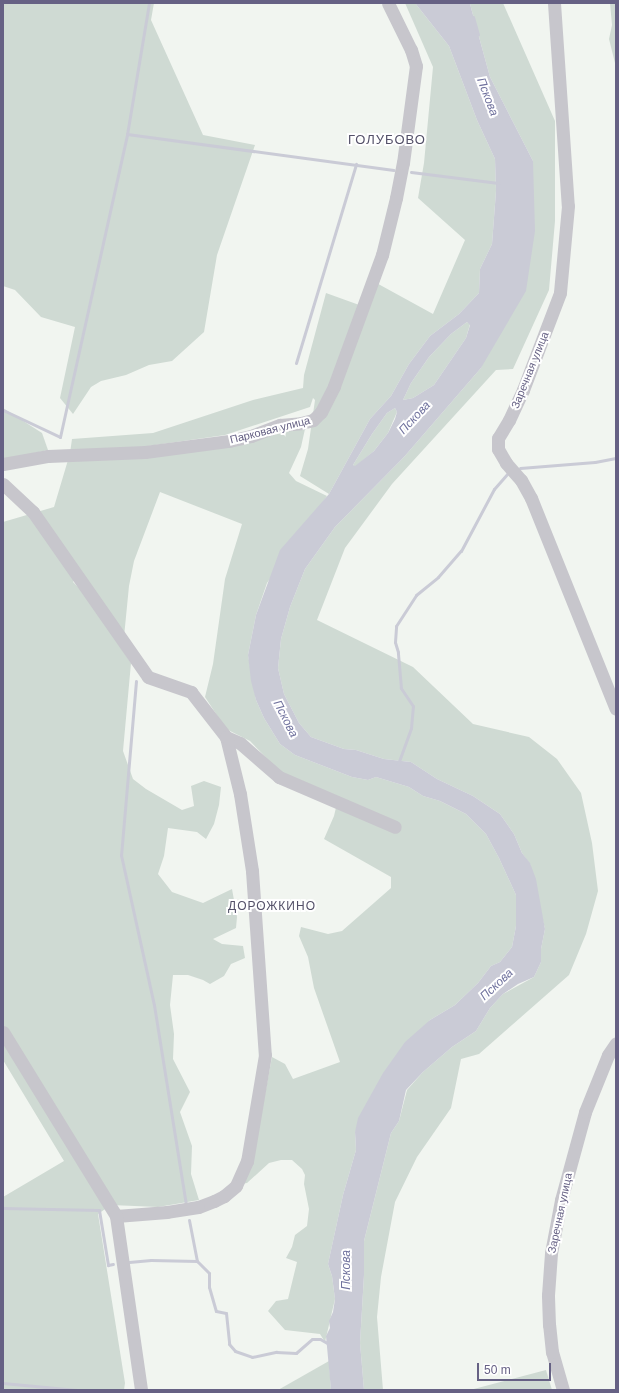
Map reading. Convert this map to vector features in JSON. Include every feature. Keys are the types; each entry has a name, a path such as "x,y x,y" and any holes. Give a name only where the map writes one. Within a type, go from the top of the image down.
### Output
{"street":[{"name":"Парковая улица","path":"3,464 48,456 145,452 229,441 251,436 280,425 313,420 321,412 334,386 382,255 403,162 416,66 411,50 388,3"},
{"name":"Заречная улица","path":"554,3 568,206 560,293 523,390 498,438 498,450 506,463 521,480 531,498 616,709"},
{"path":"3,484 33,512 148,678 191,692 226,737 240,794 252,871 265,1055 247,1161 236,1186 224,1196 214,1201 198,1207 167,1212 116,1216"},
{"path":"226,737 240,743 279,777 395,828"},
{"path":"3,1032 116,1216 140,1390"},
{"name":"Заречная улица","path":"562,1390 552,1352 549,1325 548,1295 551,1253 561,1200 585,1112 608,1055 616,1043"}],"shaded area":[{"path":"3,3 154,3 151,20 203,135 255,145 217,255 204,332 172,361 149,365 126,375 101,381 91,387 73,414 60,398 75,327 41,317 15,290 3,286"},
{"path":"405,3 415,3 449,46 477,120 495,159 496,191 492,244 480,269 479,293 459,314 430,336 409,364 391,396 370,419 329,494 300,476 308,449 315,400 313,398 310,407 225,435 141,447 70,453 72,439 153,433 253,400 303,388 304,375 326,293 362,306 371,280 433,314 465,240 418,198 424,163 433,67"},
{"path":"503,3 555,121 555,221 549,290 513,369 496,370 392,484 345,548 317,620 413,667 473,724 529,737 557,759 581,793 592,843 598,891 586,934 569,975 479,1054 461,1059 451,1108 417,1157 395,1202 381,1277 377,1317 383,1390 364,1390 360,1343 364,1275 364,1241 391,1133 399,1121 407,1090 423,1072 452,1047 476,1031 490,1008 503,994 534,977 541,962 541,949 545,929 530,864 522,853 514,834 500,814 473,796 437,779 411,762 384,759 356,750 344,749 311,737 299,723 284,694 278,668 281,639 290,607 305,569 335,527 404,457 481,368 533,161 490,77 470,4"},
{"path":"610,3 616,3 616,67 609,39 612,25"},
{"path":"467,322 470,324 466,338 434,385 413,398 403,400 411,383 429,357 451,334"},
{"path":"3,408 42,433 48,450 3,460"},
{"path":"395,408 397,412 388,433 374,451 355,467 353,465 372,434 387,413"},
{"path":"287,428 305,429 301,447 289,473 296,481 327,496 267,583 256,615 248,655 256,700 264,718 280,744 295,755 352,777 368,780 376,777 409,787 423,796 440,801 466,814 486,834 516,895 516,926 512,947 500,962 491,966 478,983 455,1005 430,1020 355,1132 356,1150 343,1195 328,1264 332,1276 335,1299 325,1342 320,1334 285,1330 268,1311 276,1301 288,1299 297,1262 286,1258 292,1247 295,1235 307,1226 309,1209 304,1184 305,1175 302,1169 292,1160 281,1160 269,1163 247,1183 242,1184 252,1163 272,1057 285,1064 293,1079 340,1062 314,988 308,957 299,936 301,927 328,934 342,931 391,888 391,877 324,839 334,816 338,799 280,772 250,741 226,729 205,697 213,664 225,579 242,524 160,492 134,561 129,586 124,637 80,571 73,582 82,591 131,663 123,751 133,779 146,789 182,810 194,806 191,786 204,781 221,787 219,805 214,824 206,839 197,832 168,828 164,856 158,874 172,892 203,903 232,889 237,917 236,928 213,939 222,944 243,946 245,958 231,964 224,976 210,984 188,975 173,975 170,1005 174,1034 173,1059 190,1092 180,1112 192,1146 191,1174 199,1200 158,1207 111,1205 98,1214 125,1383 124,1390 3,1390 3,1197 64,1161 3,1060 3,522 54,507 68,460"},
{"path":"329,1361 331,1390 278,1390"},
{"path":"546,1370 552,1390 470,1390"}],"water":[{"name":"Пскова","path":"415,3 470,4 490,77 533,161 535,231 526,291 481,368 404,457 335,527 305,569 290,607 281,639 278,668 284,694 299,723 311,737 344,749 356,750 384,759 411,762 437,779 473,796 500,814 514,834 522,853 530,863 536,879 545,929 541,949 541,962 534,977 518,984 503,994 490,1008 476,1031 452,1047 423,1072 406,1090 399,1121 391,1133 364,1241 364,1275 360,1343 364,1390 331,1390 326,1336 330,1328 329,1321 333,1312 335,1299 332,1276 328,1264 343,1195 356,1150 355,1132 358,1118 383,1073 405,1042 430,1020 455,1005 478,983 491,966 500,962 512,947 516,926 516,895 486,834 466,814 440,801 423,796 409,787 376,777 368,780 352,777 295,755 280,744 264,718 256,700 251,681 248,655 256,615 280,550 329,494 370,419 391,396 409,364 430,336 459,314 479,293 480,269 492,244 496,191 495,159 477,120 449,46","holes":["467,322 470,325 466,338 434,385 413,398 403,400 411,383 429,357 451,334","395,408 397,412 388,433 374,451 355,466 353,465 387,413"]}],"waterway":[{"path":"149,3 127,134 394,170"},
{"path":"473,17 478,34"},
{"path":"3,410 60,437 127,134"},
{"path":"296,363 356,164"},
{"path":"411,172 498,183"},
{"path":"520,468 595,462 616,458"},
{"path":"398,764 411,728 413,706 401,688 398,652 395,642 396,626 416,595 438,577 461,551 494,489 507,474"},
{"path":"136,681 121,855 154,1005 186,1204"},
{"path":"3,1208 99,1210 108,1265 113,1264"},
{"path":"189,1220 197,1261"},
{"path":"129,1262 151,1260 197,1261 209,1273 209,1287 216,1311 226,1313 229,1344 235,1351 252,1357 276,1352 296,1353 312,1339 320,1339 329,1344"},
{"path":"3,1383 77,1390"}],"district":[{"name":"ГОЛУБОВО","path":"387,140"},
{"name":"ДОРОЖКИНО","path":"272,907"}]}
